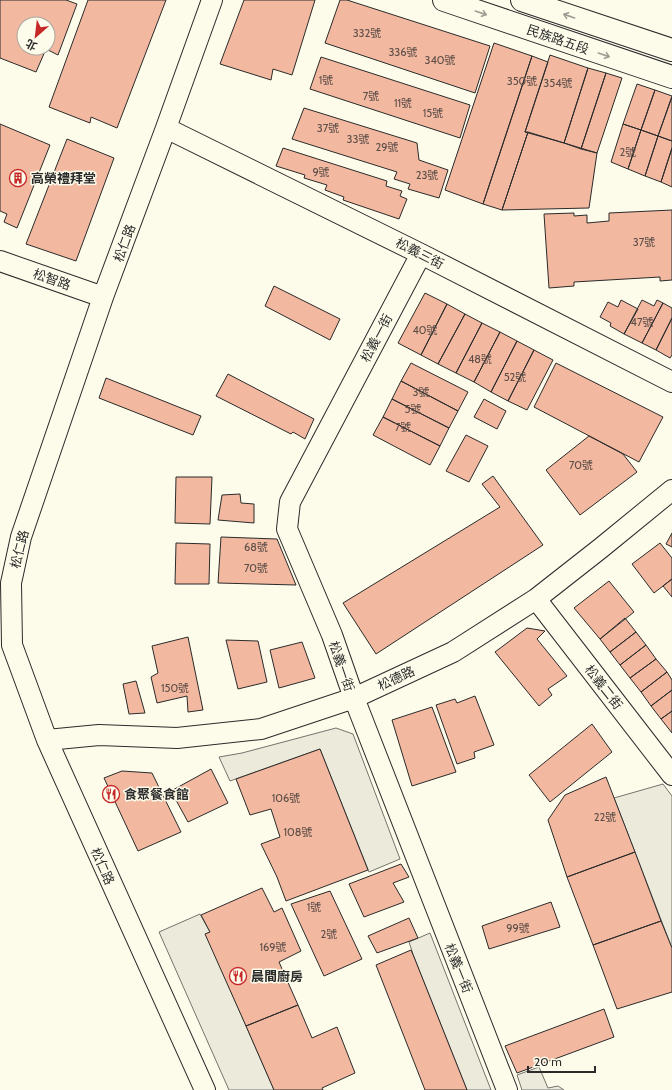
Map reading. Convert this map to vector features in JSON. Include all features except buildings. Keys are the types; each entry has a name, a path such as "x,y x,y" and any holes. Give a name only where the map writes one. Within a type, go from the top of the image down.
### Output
{"main road":[{"name":"民族路五段","path":"444,0 672,77"},
{"name":"民族路五段","path":"522,0 672,50"}],"street":[{"name":"松仁路","path":"205,1090 47,740 12,645 11,583 21,537 103,297 212,0"},
{"name":"松義三街","path":"166,128 421,254 672,382"},
{"name":"松義一街","path":"421,254 290,502 287,529 332,635 354,698 507,1090"},
{"name":"松智路","path":"0,261 103,297"},
{"name":"松德路","path":"47,740 99,735 177,738 261,729 354,698 453,652 536,599 672,490"},
{"name":"松義二街","path":"536,599 672,775"}],"shaded area":[{"path":"336,728 353,734 400,859 369,872 320,749 230,781 219,757 242,753"},
{"path":"663,784 672,796 672,948 614,798"},
{"path":"200,914 210,932 206,934 274,1090 229,1090 159,932"},
{"path":"430,933 491,1090 467,1090 414,957 409,942"},
{"path":"539,1067 548,1088 558,1086 564,1090 522,1090 517,1075"}],"place":[{"name":"高榮禮拜堂","path":"18,178"},
{"name":"食聚餐食館","path":"111,794"},
{"name":"晨間廚房","path":"238,976"}]}
